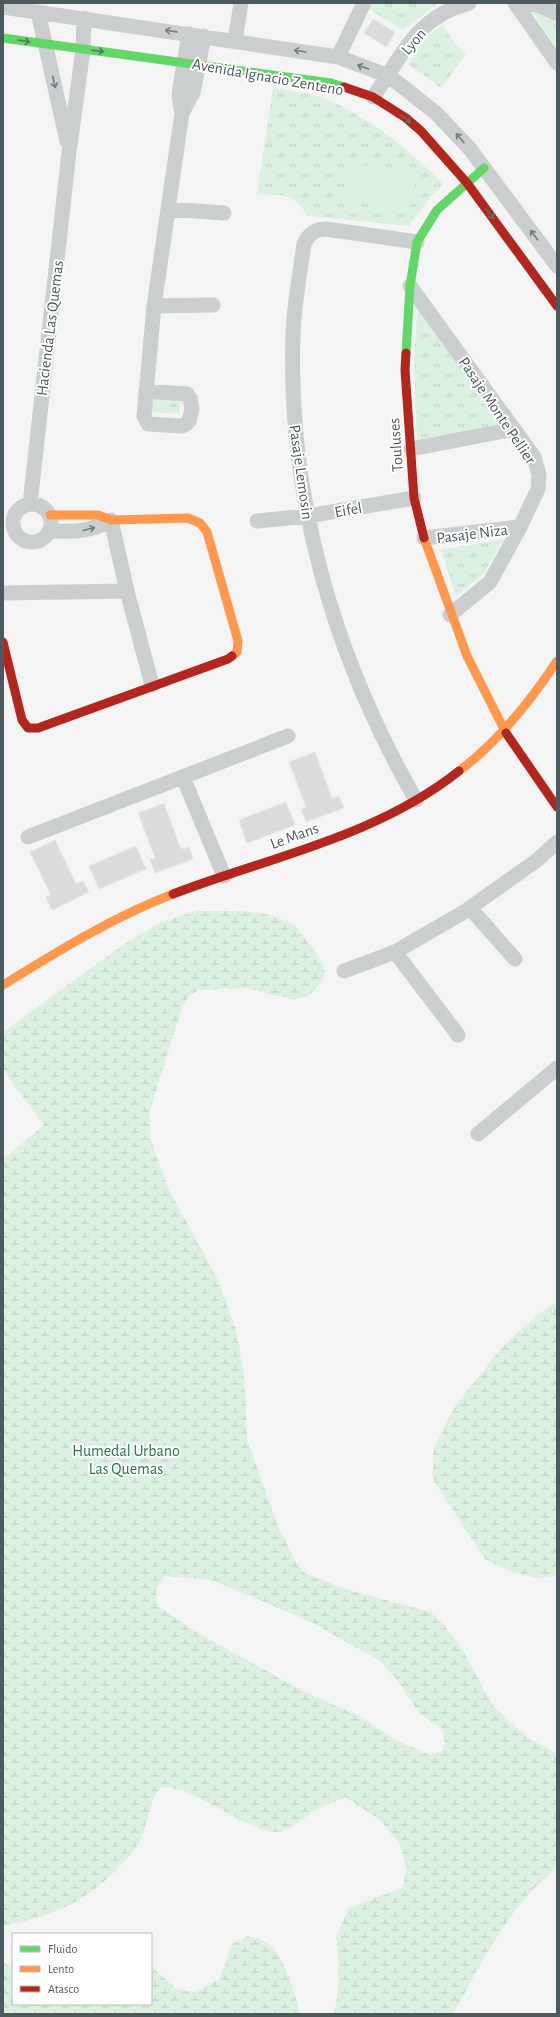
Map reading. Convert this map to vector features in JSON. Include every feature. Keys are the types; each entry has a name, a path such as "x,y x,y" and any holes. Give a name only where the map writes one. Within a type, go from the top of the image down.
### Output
{"street":[{"path":"235,41 241,3"},
{"path":"338,57 364,3"},
{"name":"Lyon","path":"373,97 412,38 448,6 469,3"},
{"path":"515,3 557,63"},
{"path":"525,3 540,6 557,14"},
{"name":"Avenida Ignacio Zenteno","path":"3,7 338,57 388,76 436,113 470,149 557,266"},
{"path":"38,12 69,152"},
{"name":"Hacienda Las Quemas","path":"30,504 69,152 83,50 84,18"},
{"path":"146,391 154,306 182,114 179,96 189,34"},
{"path":"182,114 193,92 200,63 204,36"},
{"name":"Avenida Ignacio Zenteno","path":"3,38 83,50 200,63 331,83 373,97 406,118 421,131 467,183 557,306"},
{"name":"Touluses","path":"484,168 437,210 417,242 410,286 405,370 414,498 424,538 450,615 467,656 503,729 557,807"},
{"path":"168,210 224,213"},
{"name":"Pasaje Lemosin","path":"416,800 378,730 347,656 324,585 308,516 297,443 293,370 293,333 304,244 313,233 326,229 417,242"},
{"name":"Pasaje Monte Pellier","path":"410,286 534,457 539,475 535,496 490,582 450,615"},
{"path":"154,306 213,305"},
{"path":"411,449 514,429"},
{"name":"Eifel","path":"257,521 308,516 414,498"},
{"path":"30,504 38,505 45,509 50,515 50,531 45,538 38,542 30,543 22,540 16,535 13,527 14,516 22,506 30,504"},
{"path":"3,642 22,720 28,728 38,728 152,685 228,659 237,652 238,641 207,532 200,523 188,518 111,520 98,516 50,515"},
{"path":"50,531 78,532 100,526 111,520"},
{"path":"111,520 127,591 152,685"},
{"name":"Pasaje Niza","path":"424,538 520,527"},
{"path":"3,593 127,591"},
{"name":"Le Mans","path":"3,985 68,945 144,905 365,826 416,800 457,773 486,748 536,694 557,662"},
{"path":"28,837 288,736"},
{"path":"183,777 224,876"},
{"path":"344,971 395,952 470,908 536,860 557,842"},
{"path":"470,908 515,959"},
{"path":"395,952 458,1034"},
{"path":"478,1134 557,1068"}],"green space":[{"path":"373,3 435,3 436,5 403,30 370,10"},
{"path":"531,10 557,23 557,48"},
{"path":"443,25 455,44 466,54 441,88 408,64 429,34"},
{"path":"273,88 318,96 358,115 403,147 444,184 430,197 409,226 308,216 297,202 287,196 257,194"},
{"path":"350,163 416,175 409,212 343,200"},
{"path":"418,307 500,425 417,444 414,357"},
{"path":"150,393 180,395 179,414 148,412"},
{"path":"504,539 483,574 456,596 441,550"},
{"name":"Humedal Urbano Las Quemas","path":"197,911 240,911 271,915 295,925 318,956 325,972 322,981 311,994 295,1000 246,988 199,990 190,995 184,1004 176,1026 149,1114 151,1141 168,1188 218,1280 236,1330 244,1374 247,1439 277,1524 298,1566 306,1574 352,1591 430,1612 442,1622 463,1651 493,1706 528,1738 557,1753 557,1868 524,1899 510,1917 486,1955 453,2014 334,2014 338,1994 338,1948 336,1937 349,1908 402,1888 407,1869 399,1842 379,1819 345,1797 320,1808 283,1831 272,1832 258,1828 191,1795 175,1789 161,1787 153,1799 143,1834 138,1845 127,1859 104,1881 79,1900 65,1907 37,1918 4,1926 3,1929 3,1159 44,1125 3,1070 3,1032 126,943 161,922","holes":["165,1576 212,1580 311,1622 380,1661 397,1680 420,1714 441,1728 445,1740 442,1751 430,1755 396,1740 361,1717 305,1692 210,1640 157,1606 156,1590"]},
{"path":"557,1301 557,1576 542,1578 514,1573 485,1559 433,1480 433,1451 453,1409 503,1346 536,1316"},
{"path":"248,1936 259,1939 275,1950 290,1981 300,2014 3,2014 3,1959 5,1964 12,1966 12,2005 152,2005 152,1967 176,1989 194,1992 220,1979 232,1944"}],"building":[{"path":"373,19 395,32 386,47 364,33"},
{"path":"315,752 332,798 339,796 344,808 306,822 301,809 306,807 289,762"},
{"path":"286,802 295,825 247,843 239,820"},
{"path":"164,803 181,849 189,847 193,859 155,873 150,859 155,858 138,813"},
{"path":"55,840 76,884 83,881 89,892 52,910 46,897 51,895 30,852"},
{"path":"136,846 146,869 99,889 89,866"}],"traffic: fast":[{"path":"3,38 331,83 344,87"},
{"path":"406,353 410,286 417,242 437,210 484,168"}],"traffic: slow":[{"path":"50,515 98,515 111,520 188,518 200,523 207,532 238,641 237,652 232,656"},
{"path":"424,538 467,656 506,733"},
{"path":"459,771 487,747 513,720 525,706 557,661"},
{"path":"3,985 65,947 107,924 173,894"}],"traffic: jam":[{"path":"344,87 373,97 406,118 421,131 467,183 557,306"},
{"path":"406,353 405,370 414,498 424,538"},
{"path":"3,642 22,720 28,728 38,728 228,659 232,656"},
{"path":"506,733 557,807"},
{"path":"173,894 321,843 357,829 393,813 427,794 459,771"}]}
